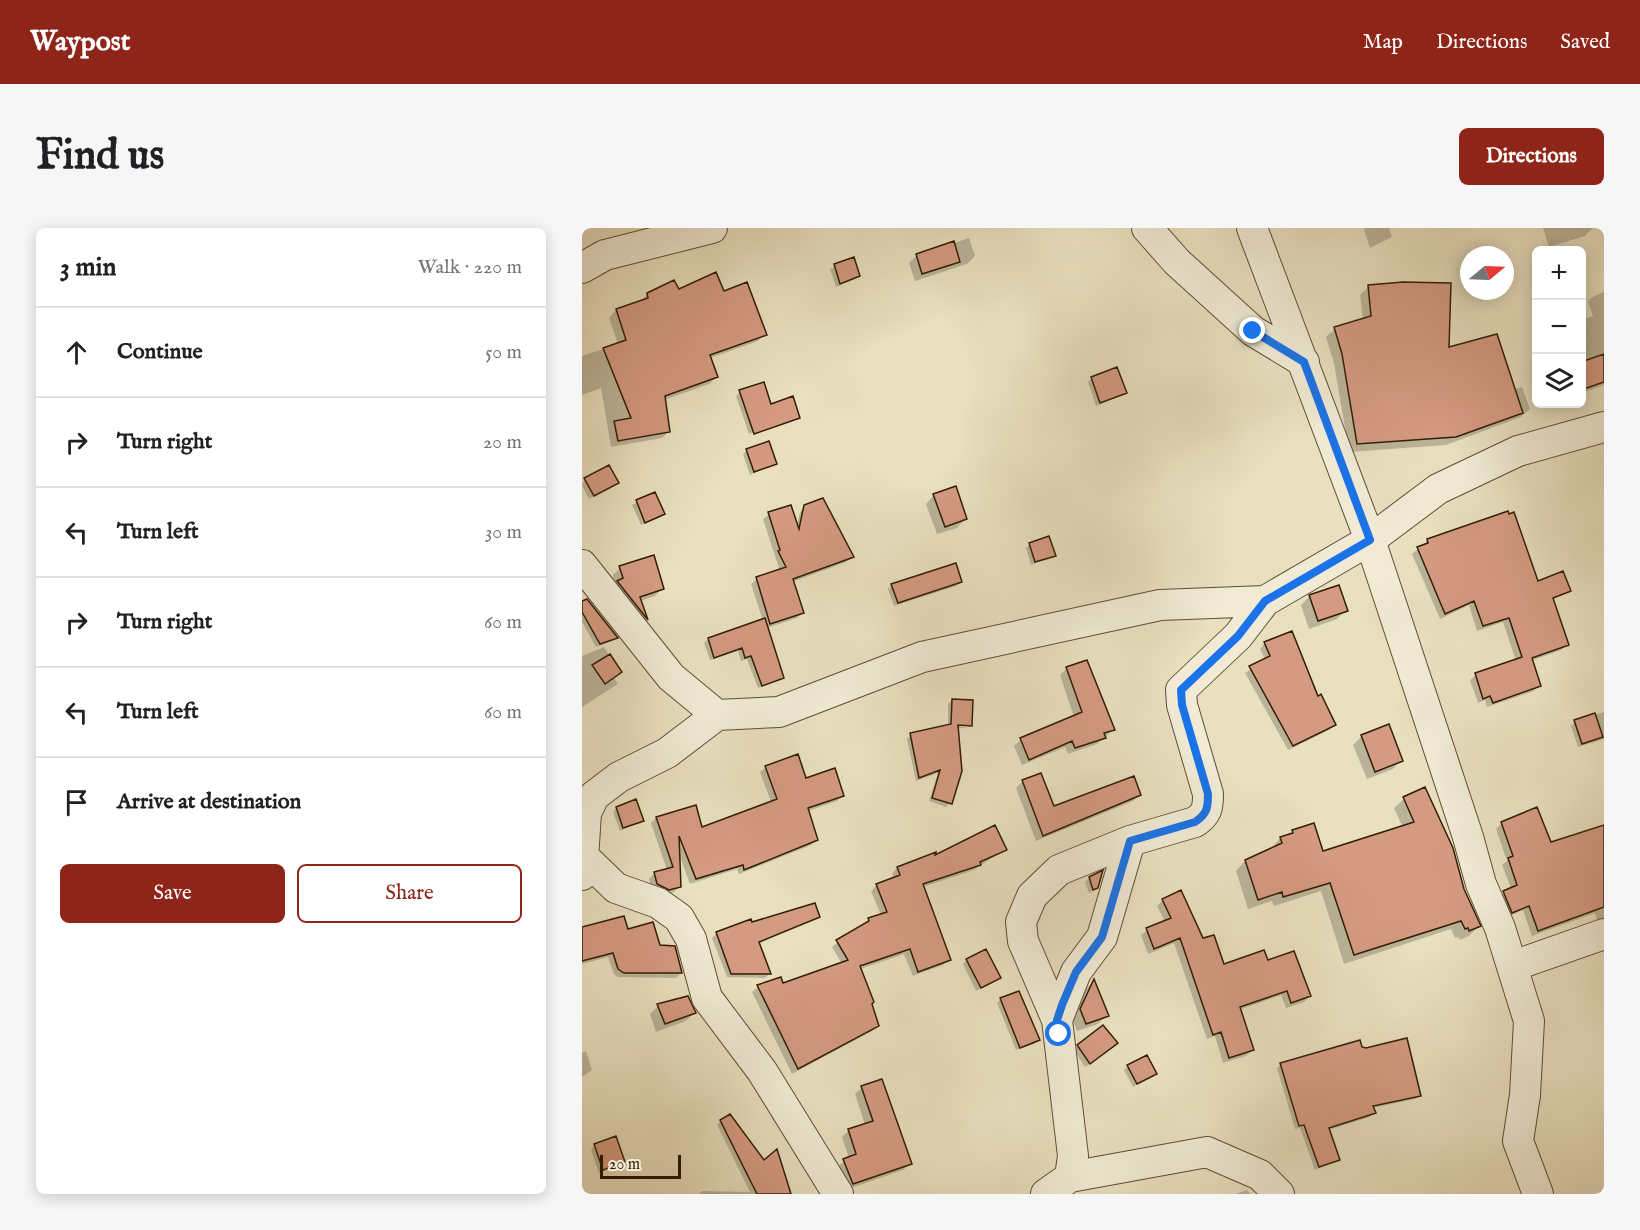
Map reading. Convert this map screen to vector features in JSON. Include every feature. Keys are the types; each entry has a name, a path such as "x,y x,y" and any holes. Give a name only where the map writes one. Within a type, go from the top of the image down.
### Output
{"street":[{"path":"582,268 606,255 712,228"},
{"path":"1147,228 1177,262 1253,331 1304,362"},
{"path":"1252,228 1370,540 1468,837 1481,884 1513,966 1529,1021 1525,1095 1518,1141 1538,1194"},
{"path":"1070,1177 1072,1156 1057,1020 1023,941 1021,922 1032,896 1059,870 1130,841 1195,822 1203,817 1208,808 1208,794 1182,705 1181,690 1238,636 1265,601 1370,540 1438,489 1518,451 1604,427"},
{"path":"582,565 671,676 717,715"},
{"path":"838,1194 762,1071 707,998 691,939 679,918 658,903 616,888 583,868 586,813 594,796 619,777 667,753 717,715 779,712 922,657 1160,605 1265,601"},
{"path":"1057,1020 1076,972 1102,937 1130,841"},
{"path":"1513,966 1604,934"},
{"path":"1046,1194 1070,1177 1207,1152 1260,1174 1280,1194"}],"building":[{"path":"954,241 960,262 922,274 916,254"},
{"path":"854,257 860,276 840,284 834,264"},
{"path":"716,272 724,291 747,282 767,335 710,355 718,377 665,396 670,432 618,441 614,421 631,418 603,348 626,340 616,309 648,298 647,293 674,280 679,289"},
{"path":"1403,282 1451,283 1449,347 1497,334 1523,413 1456,437 1357,444 1342,354 1334,327 1371,316 1368,285"},
{"path":"1604,354 1604,382 1586,388 1586,360"},
{"path":"1117,367 1127,393 1100,403 1091,377"},
{"path":"764,382 771,404 793,396 800,418 754,434 739,390"},
{"path":"769,441 777,464 754,472 746,449"},
{"path":"609,465 619,483 594,496 584,478"},
{"path":"956,486 967,519 945,527 933,494"},
{"path":"655,492 665,514 645,523 636,500"},
{"path":"823,498 854,557 793,579 804,613 770,624 756,577 786,567 778,551 780,550 768,512 791,505 799,529 804,505"},
{"path":"1508,511 1509,514 1514,512 1538,581 1563,571 1571,591 1553,598 1569,645 1532,658 1541,686 1493,703 1490,696 1483,699 1475,673 1522,657 1509,618 1483,626 1474,601 1445,614 1417,547 1428,543 1427,539"},
{"path":"1049,536 1056,556 1035,562 1029,543"},
{"path":"654,555 664,589 640,597 648,620 617,581 623,578 619,566"},
{"path":"956,563 962,582 898,603 891,584"},
{"path":"1339,585 1348,611 1318,621 1309,595"},
{"path":"587,599 618,638 600,644 582,612 582,601"},
{"path":"765,618 784,678 762,686 751,656 745,658 742,648 714,658 708,638"},
{"path":"1292,631 1318,696 1321,694 1336,725 1293,746 1249,666 1270,656 1264,642"},
{"path":"610,654 622,672 605,684 592,665"},
{"path":"1087,660 1115,730 1104,733 1106,738 1075,748 1072,741 1029,760 1020,738 1082,712 1066,667"},
{"path":"952,699 973,700 972,726 958,725 962,771 952,804 932,798 940,770 919,778 910,733 951,724"},
{"path":"1595,713 1603,737 1582,744 1574,720"},
{"path":"1389,724 1403,761 1375,772 1361,735"},
{"path":"798,754 806,778 835,768 844,796 808,808 818,840 744,870 743,865 696,879 679,836 681,887 669,890 657,884 654,872 673,867 656,817 696,805 702,827 777,799 765,766"},
{"path":"1041,773 1054,806 1134,776 1141,795 1043,836 1022,780"},
{"path":"1425,787 1453,848 1464,889 1481,926 1469,931 1468,928 1465,929 1461,921 1354,955 1330,883 1283,897 1282,892 1258,900 1245,860 1282,843 1280,837 1293,833 1292,830 1314,823 1323,851 1414,822 1403,797"},
{"path":"636,799 644,821 623,828 616,807"},
{"path":"1537,807 1551,842 1604,825 1604,907 1538,931 1529,906 1512,913 1503,891 1517,885 1508,858 1513,856 1501,822"},
{"path":"995,825 1007,850 980,862 981,865 923,884 951,960 918,972 910,949 860,966 874,1002 872,1004 879,1026 798,1069 757,985 781,977 783,983 848,960 836,940 869,921 868,918 887,912 876,884 900,875 897,867 936,852 935,855"},
{"path":"1103,870 1098,888 1093,890 1089,877"},
{"path":"1181,890 1203,938 1214,935 1224,964 1264,950 1268,960 1294,951 1311,996 1291,1003 1287,991 1240,1007 1254,1050 1229,1058 1221,1032 1213,1035 1180,938 1154,949 1146,928 1171,918 1162,899"},
{"path":"815,903 820,917 759,942 771,974 731,974 716,932 751,919 752,922"},
{"path":"624,916 628,929 653,922 660,945 675,946 682,973 624,973 618,969 613,953 582,961 582,927"},
{"path":"986,949 1001,978 981,988 966,959"},
{"path":"1094,979 1109,1016 1086,1024 1080,1009"},
{"path":"1019,991 1040,1040 1020,1048 1000,998"},
{"path":"688,996 696,1013 665,1024 657,1004"},
{"path":"1103,1025 1118,1043 1090,1064 1077,1045"},
{"path":"1407,1038 1421,1096 1373,1106 1376,1113 1329,1128 1340,1160 1319,1167 1304,1125 1299,1126 1280,1063 1360,1040 1362,1047 1366,1048"},
{"path":"1147,1055 1157,1074 1137,1084 1127,1065"},
{"path":"882,1079 912,1164 853,1184 843,1159 856,1154 848,1129 873,1121 861,1086"},
{"path":"730,1114 764,1160 777,1149 791,1194 757,1194 720,1120"},
{"path":"616,1136 625,1162 603,1170 594,1144"}],"route":[{"path":"1059,1034 1057,1020 1062,1005 1076,972 1102,937 1130,841 1195,822 1203,817 1208,808 1208,794 1182,705 1181,690 1238,636 1265,601 1370,540 1304,362 1253,331"}]}
